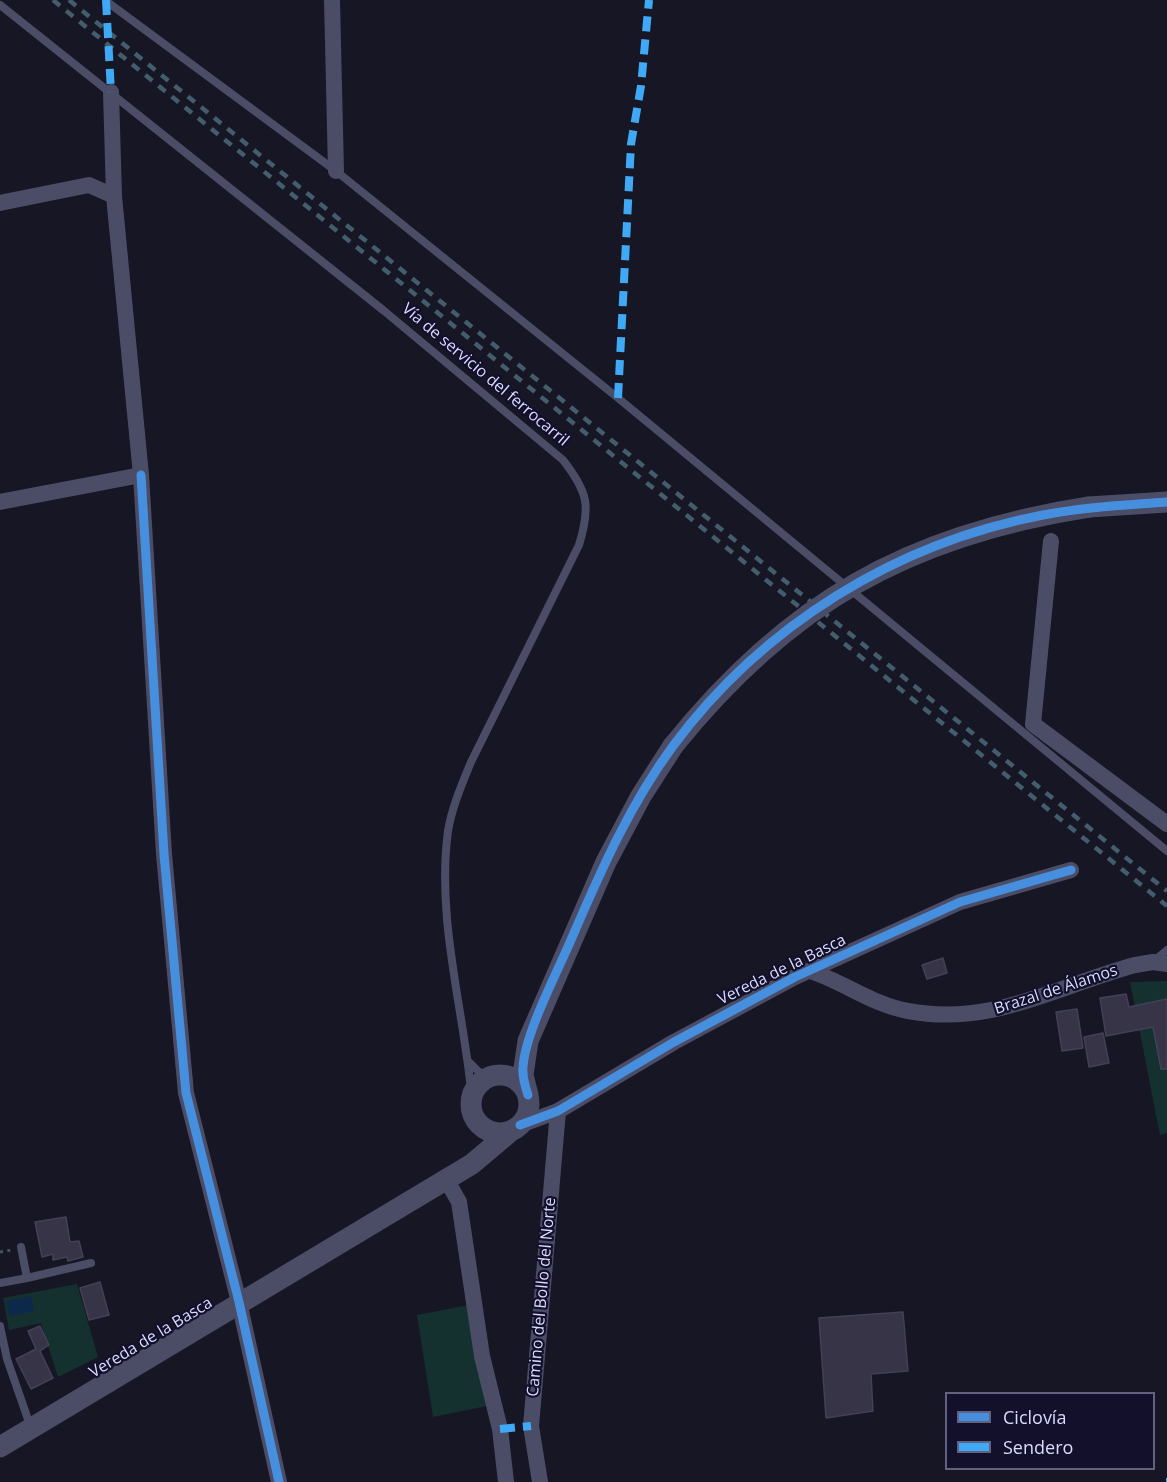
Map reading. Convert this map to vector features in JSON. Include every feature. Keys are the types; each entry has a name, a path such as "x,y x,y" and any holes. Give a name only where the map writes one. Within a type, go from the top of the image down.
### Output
{"street":[{"path":"332,0 336,171"},
{"path":"111,92 114,196 141,475 164,854 186,1093 239,1302 279,1482"},
{"path":"0,203 89,185 114,196"},
{"path":"0,502 141,475"},
{"path":"472,1164 479,1144 477,1122 472,1111 472,1099 477,1087 513,1062 528,1041 606,862 641,796 673,746 699,714 754,658 794,624 833,597 908,557 974,531 1044,514 1089,507 1167,502"},
{"path":"1051,541 1033,724 1167,824"},
{"name":"Vereda de la Basca","path":"0,1447 472,1164 515,1128 558,1111 674,1042 810,971 960,903 1071,870"},
{"name":"Brazal de Álamos","path":"810,971 835,979 878,1003 908,1011 978,1015 1062,990 1109,972 1160,963"},
{"path":"477,1122 492,1132 515,1128 528,1111 523,1075 528,1041"},
{"path":"493,1076 511,1077 524,1088 528,1099 544,1110 558,1111"},
{"name":"Camino del Bollo del Norte","path":"540,1482 531,1426 558,1111"},
{"path":"446,1179 459,1202 482,1356 500,1429 506,1482"}],"lane":[{"path":"106,1 336,171 618,399 1167,851"},
{"name":"Vía de servicio del ferrocarril","path":"0,5 383,310 563,459 580,481 587,501 586,522 579,545 471,762 448,829 445,876 472,1099"},
{"path":"1160,963 1167,950"},
{"path":"468,1061 479,1072 493,1076"},
{"path":"21,1247 27,1278"},
{"path":"0,1283 91,1263"},
{"path":"0,1326 7,1359 32,1428"}],"green space":[{"path":"1167,981 1167,1133 1160,1135 1130,982"},
{"path":"77,1284 98,1357 58,1377 41,1323 9,1330 3,1298"},
{"path":"469,1305 487,1406 433,1417 417,1315"}],"water":[{"path":"31,1296 34,1311 10,1316 7,1301"}],"building":[{"path":"943,958 947,973 927,979 922,965"},
{"path":"1126,994 1129,1007 1167,999 1167,1069 1161,1069 1153,1027 1106,1036 1100,998"},
{"path":"1077,1009 1083,1048 1062,1051 1056,1012"},
{"path":"1103,1033 1109,1063 1089,1067 1084,1037"},
{"path":"66,1217 70,1242 79,1241 83,1257 68,1261 67,1257 53,1260 53,1254 42,1257 35,1222"},
{"path":"100,1282 109,1315 89,1320 80,1288"},
{"path":"903,1312 908,1371 871,1374 873,1411 826,1418 819,1318"},
{"path":"40,1326 49,1345 40,1351 53,1378 31,1389 16,1359 36,1349 28,1331"}],"railway":[{"path":"53,0 1167,906"},
{"path":"69,0 1167,891"}],"marked path":[{"path":"106,0 111,92"},
{"path":"618,398 631,144 641,86 649,0"},
{"path":"500,1429 531,1426"}],"cycle path":[{"path":"141,475 164,854 186,1093 239,1302 279,1482"},
{"path":"528,1095 523,1070 530,1036 618,836 644,790 673,746 709,702 748,663 791,627 837,596 885,568 936,546 989,528 1058,512 1167,502"},
{"path":"520,1125 558,1111 674,1042 795,977 960,902 1071,870"}]}
